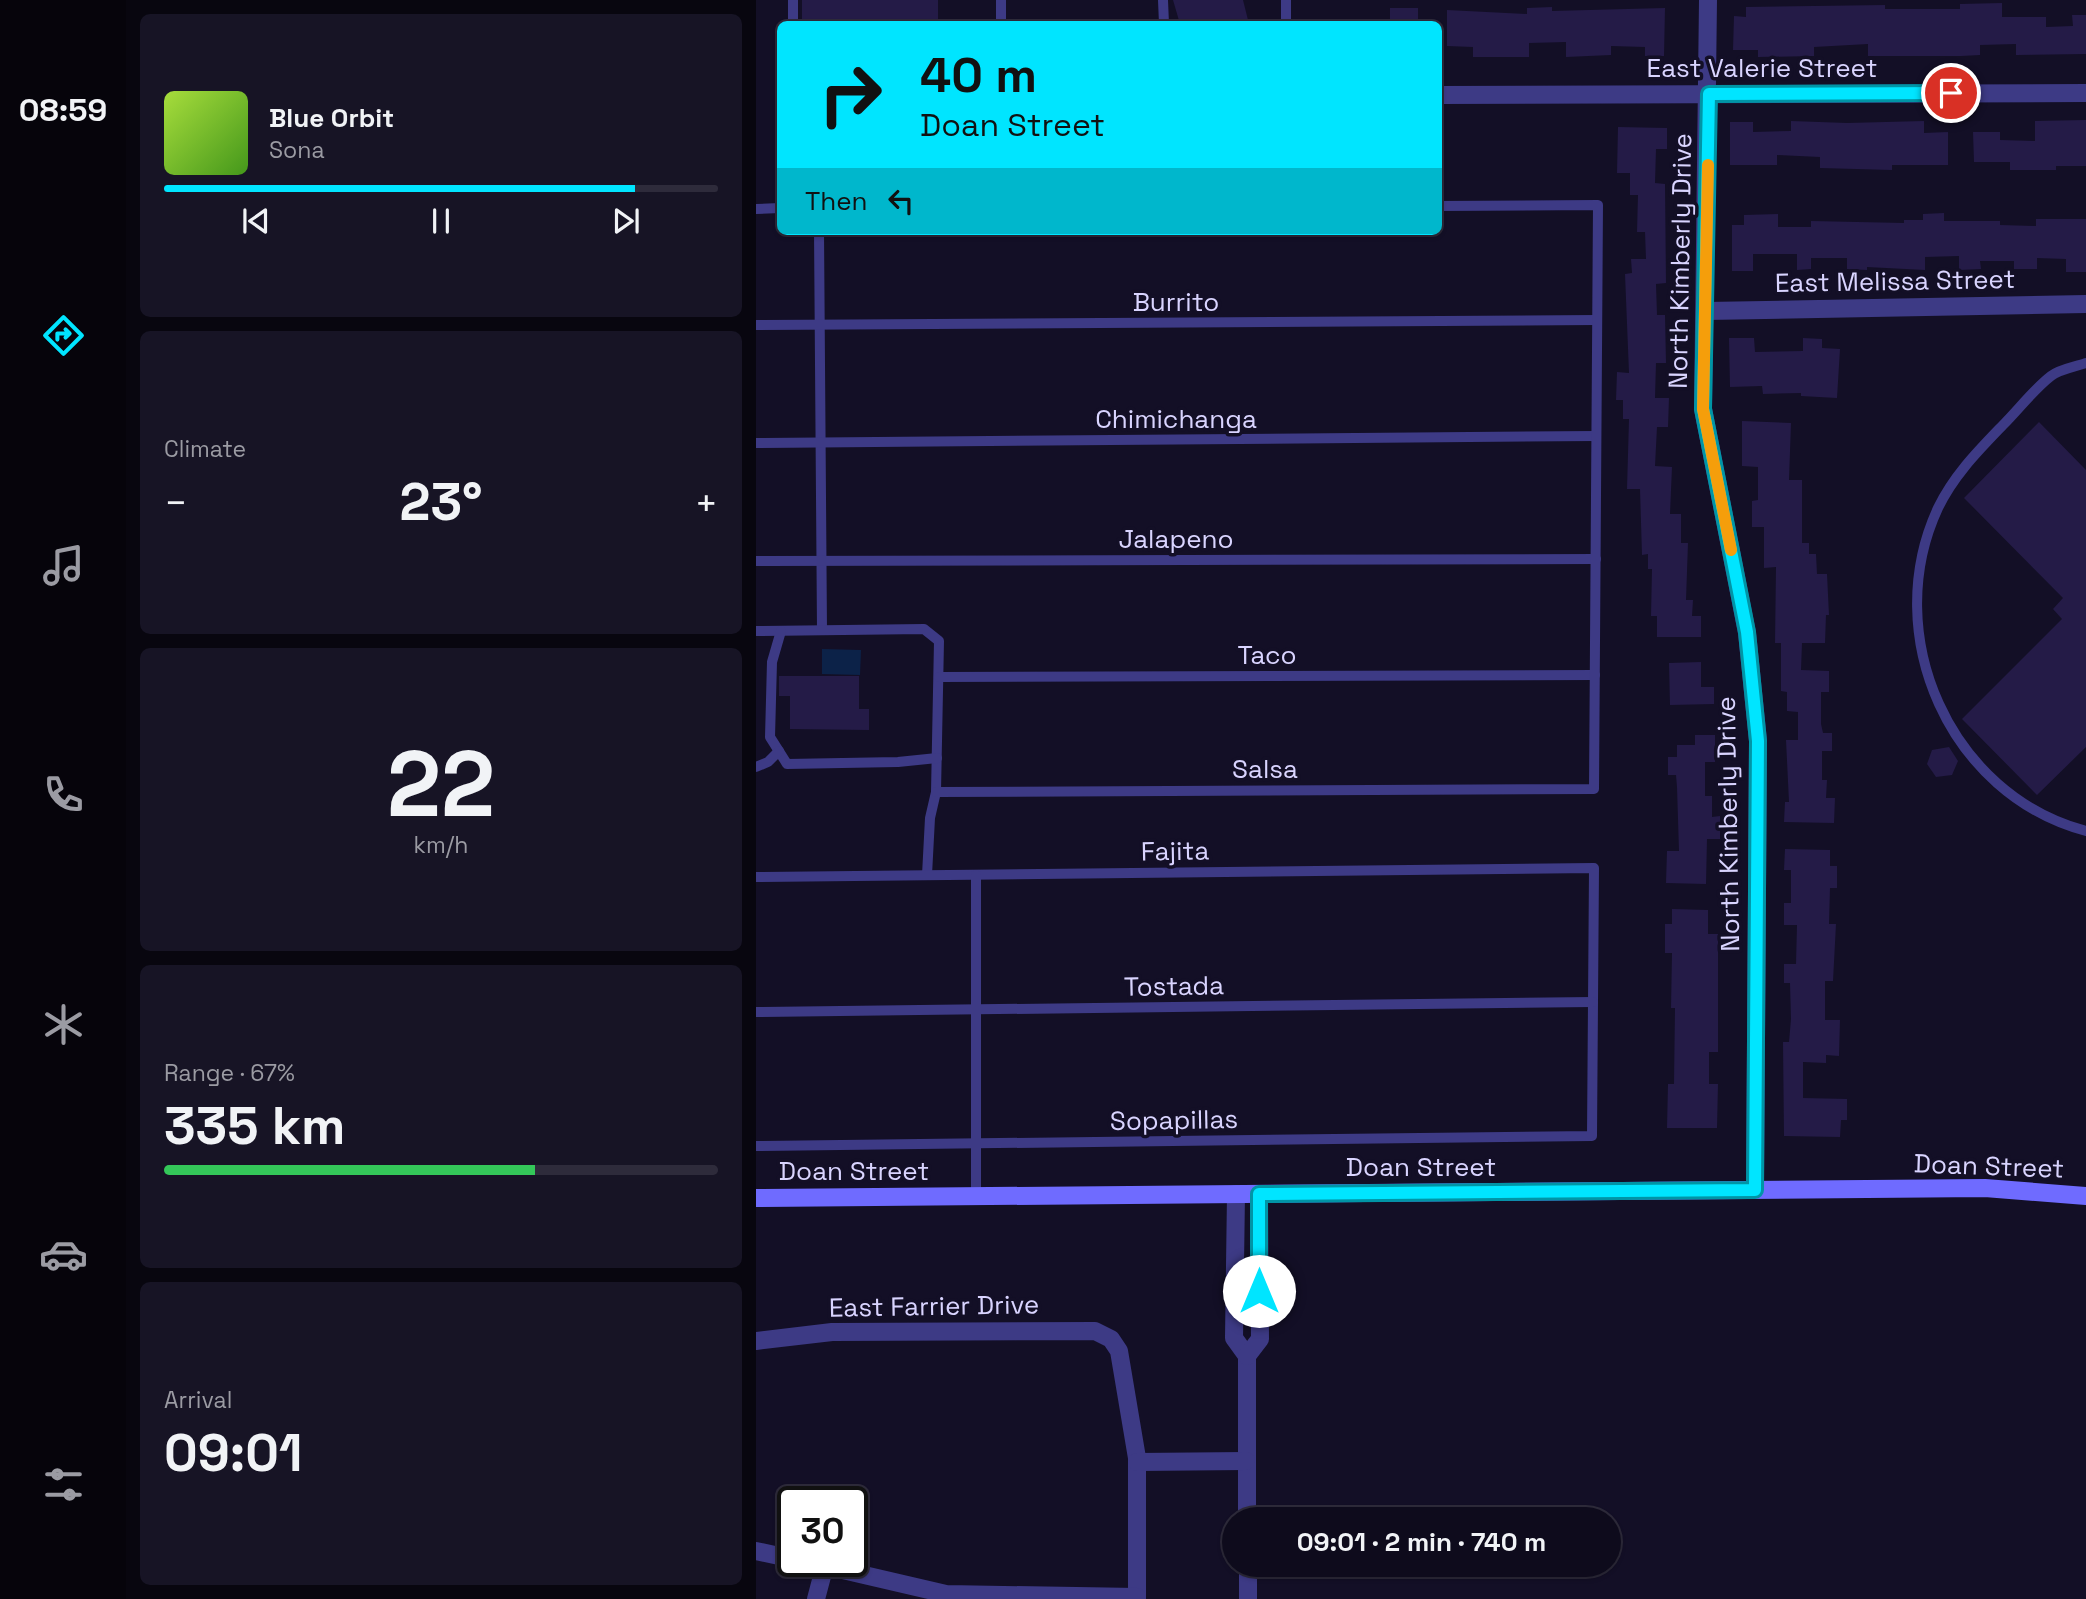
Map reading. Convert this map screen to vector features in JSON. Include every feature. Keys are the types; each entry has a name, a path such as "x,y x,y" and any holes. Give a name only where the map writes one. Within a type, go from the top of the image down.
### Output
{"street":[{"name":"North Kimberly Drive","path":"1708,0 1709,94 1703,409 1747,632 1758,741 1755,1190"},
{"name":"East Valerie Street","path":"1442,96 2086,93"},
{"name":"East Melissa Street","path":"1706,310 2086,304"},
{"name":"Doan Street","path":"756,1198 1984,1188 2086,1196"},
{"path":"1236,1194 1234,1338 1247,1356"},
{"path":"1247,1507 1247,1356 1259,1339 1259,1194"},
{"name":"East Farrier Drive","path":"756,1341 832,1332 1095,1331 1111,1339 1119,1351 1137,1462"},
{"path":"868,1575 946,1594 1137,1598 1137,1462 1247,1461"},
{"path":"756,1551 777,1556"},
{"path":"816,1599 822,1577"},
{"path":"1248,1577 1248,1599"}],"lane":[{"path":"793,0 793,21"},
{"path":"1001,0 1001,21"},
{"path":"1163,0 1164,21"},
{"path":"1286,0 1286,21"},
{"path":"1442,206 1598,205 1595,675"},
{"path":"756,209 777,208"},
{"path":"820,235 822,631"},
{"name":"Burrito","path":"756,325 1597,320"},
{"path":"2086,363 2053,374 1963,467 1938,509 1924,551 1916,605 1922,660 1945,722 1975,761 2015,799 2060,824 2086,831"},
{"name":"Chimichanga","path":"756,443 1596,436"},
{"name":"Jalapeno","path":"756,561 1595,559"},
{"path":"756,631 924,629 939,641 936,792 930,818 927,875"},
{"path":"781,631 772,662 770,681 770,737 787,764 898,762 937,758"},
{"name":"Taco","path":"939,677 1595,675"},
{"name":"Salsa","path":"936,792 1594,789 1595,675"},
{"path":"756,767 768,762 779,751"},
{"name":"Fajita","path":"756,877 1594,867 1593,1002"},
{"path":"976,875 976,1196"},
{"name":"Tostada","path":"756,1012 1593,1002"},
{"name":"Sopapillas","path":"756,1146 1592,1136 1593,1002"}],"water":[{"path":"822,649 861,650 860,675 822,674"}],"building":[{"path":"802,0 938,0 938,21 802,21"},
{"path":"1173,0 1243,0 1248,21 1179,21"},
{"path":"2002,3 2002,17 2046,17 2046,27 2073,26 2072,15 2086,15 2086,54 2016,55 2016,44 1980,45 1980,55 1961,56 1868,56 1868,44 1814,47 1814,56 1758,57 1758,50 1733,50 1734,16 1746,17 1746,7 1885,5 1885,9 1960,9 1960,4"},
{"path":"1552,7 1552,11 1665,8 1664,56 1645,56 1645,47 1611,46 1611,55 1566,57 1566,42 1529,43 1529,57 1473,57 1473,47 1447,46 1447,10 1527,14 1527,8"},
{"path":"1390,8 1418,8 1418,21 1390,21"},
{"path":"2086,120 2086,166 2056,166 2056,170 2010,170 2010,162 1974,162 1973,132 2000,132 2000,140 2035,141 2035,121"},
{"path":"1791,121 1924,121 1924,133 1948,132 1948,165 1892,165 1892,170 1820,168 1820,157 1777,155 1777,165 1730,165 1730,122 1753,122 1753,132 1791,131"},
{"path":"1618,127 1667,128 1667,149 1656,149 1655,183 1665,184 1666,283 1656,284 1657,315 1665,315 1666,363 1656,363 1655,398 1669,398 1668,427 1657,427 1655,466 1672,467 1670,514 1681,514 1681,543 1688,543 1686,600 1693,600 1692,616 1701,616 1701,637 1657,637 1657,616 1651,616 1652,569 1648,569 1648,554 1642,555 1640,489 1627,489 1629,419 1623,419 1623,400 1616,400 1617,372 1629,373 1625,274 1632,273 1631,259 1646,259 1645,232 1637,232 1638,195 1630,195 1630,173 1617,173"},
{"path":"1944,213 1944,221 2000,221 2000,225 2036,226 2036,219 2086,219 2086,272 2066,272 2066,259 2037,258 2037,269 2014,269 2014,261 1980,261 1981,269 1959,270 1959,256 1925,257 1925,270 1867,267 1867,270 1847,269 1847,258 1811,258 1811,269 1797,270 1797,254 1753,254 1753,271 1732,271 1732,225 1744,225 1744,215 1778,214 1778,227 1811,227 1811,221 1904,223 1904,220 1923,220 1923,214"},
{"path":"1729,338 1754,338 1755,352 1803,351 1803,338 1822,339 1822,348 1840,349 1837,398 1801,396 1801,393 1763,394 1762,386 1730,387"},
{"path":"1742,421 1791,423 1789,480 1802,480 1802,543 1809,543 1809,554 1816,554 1817,574 1827,574 1829,615 1826,615 1825,643 1802,643 1801,670 1829,671 1829,692 1821,692 1821,724 1823,733 1832,733 1832,751 1822,751 1822,780 1827,780 1826,798 1835,798 1834,823 1784,822 1785,802 1789,802 1786,740 1798,740 1798,712 1787,711 1787,692 1781,691 1781,643 1775,643 1776,567 1764,568 1764,527 1752,527 1752,501 1758,500 1758,467 1742,466"},
{"path":"2039,422 2086,470 2086,747 2037,795 1962,719 2062,619 2053,609 2063,598 1964,498"},
{"path":"1701,662 1701,687 1714,687 1714,704 1670,705 1669,663"},
{"path":"779,676 859,676 859,709 869,709 869,730 790,729 790,696 779,696"},
{"path":"1695,735 1715,735 1715,762 1705,762 1705,796 1712,796 1712,817 1720,816 1720,839 1707,839 1706,884 1666,883 1667,851 1679,851 1676,775 1668,775 1668,757 1677,757 1677,745 1695,745"},
{"path":"1949,747 1958,761 1952,775 1936,777 1927,764 1932,750"},
{"path":"1785,849 1830,850 1830,866 1837,866 1837,888 1830,888 1829,924 1836,924 1833,981 1825,981 1825,1020 1840,1020 1839,1056 1826,1055 1826,1063 1803,1062 1803,1098 1847,1099 1847,1120 1841,1120 1840,1137 1784,1136 1783,1042 1789,1042 1791,1019 1790,983 1784,983 1784,964 1796,964 1797,925 1784,925 1784,903 1791,903 1791,870 1784,870"},
{"path":"1672,909 1708,910 1708,934 1718,934 1718,1052 1709,1052 1709,1084 1718,1084 1717,1128 1667,1128 1668,1084 1674,1084 1675,1008 1671,1008 1672,953 1665,953 1665,924 1672,924"}],"slow traffic":[{"path":"1708,165 1703,409 1731,550"}],"route":[{"path":"1259,1291 1259,1194 1755,1190 1758,741 1747,632 1703,409 1709,94 1951,93"}]}
